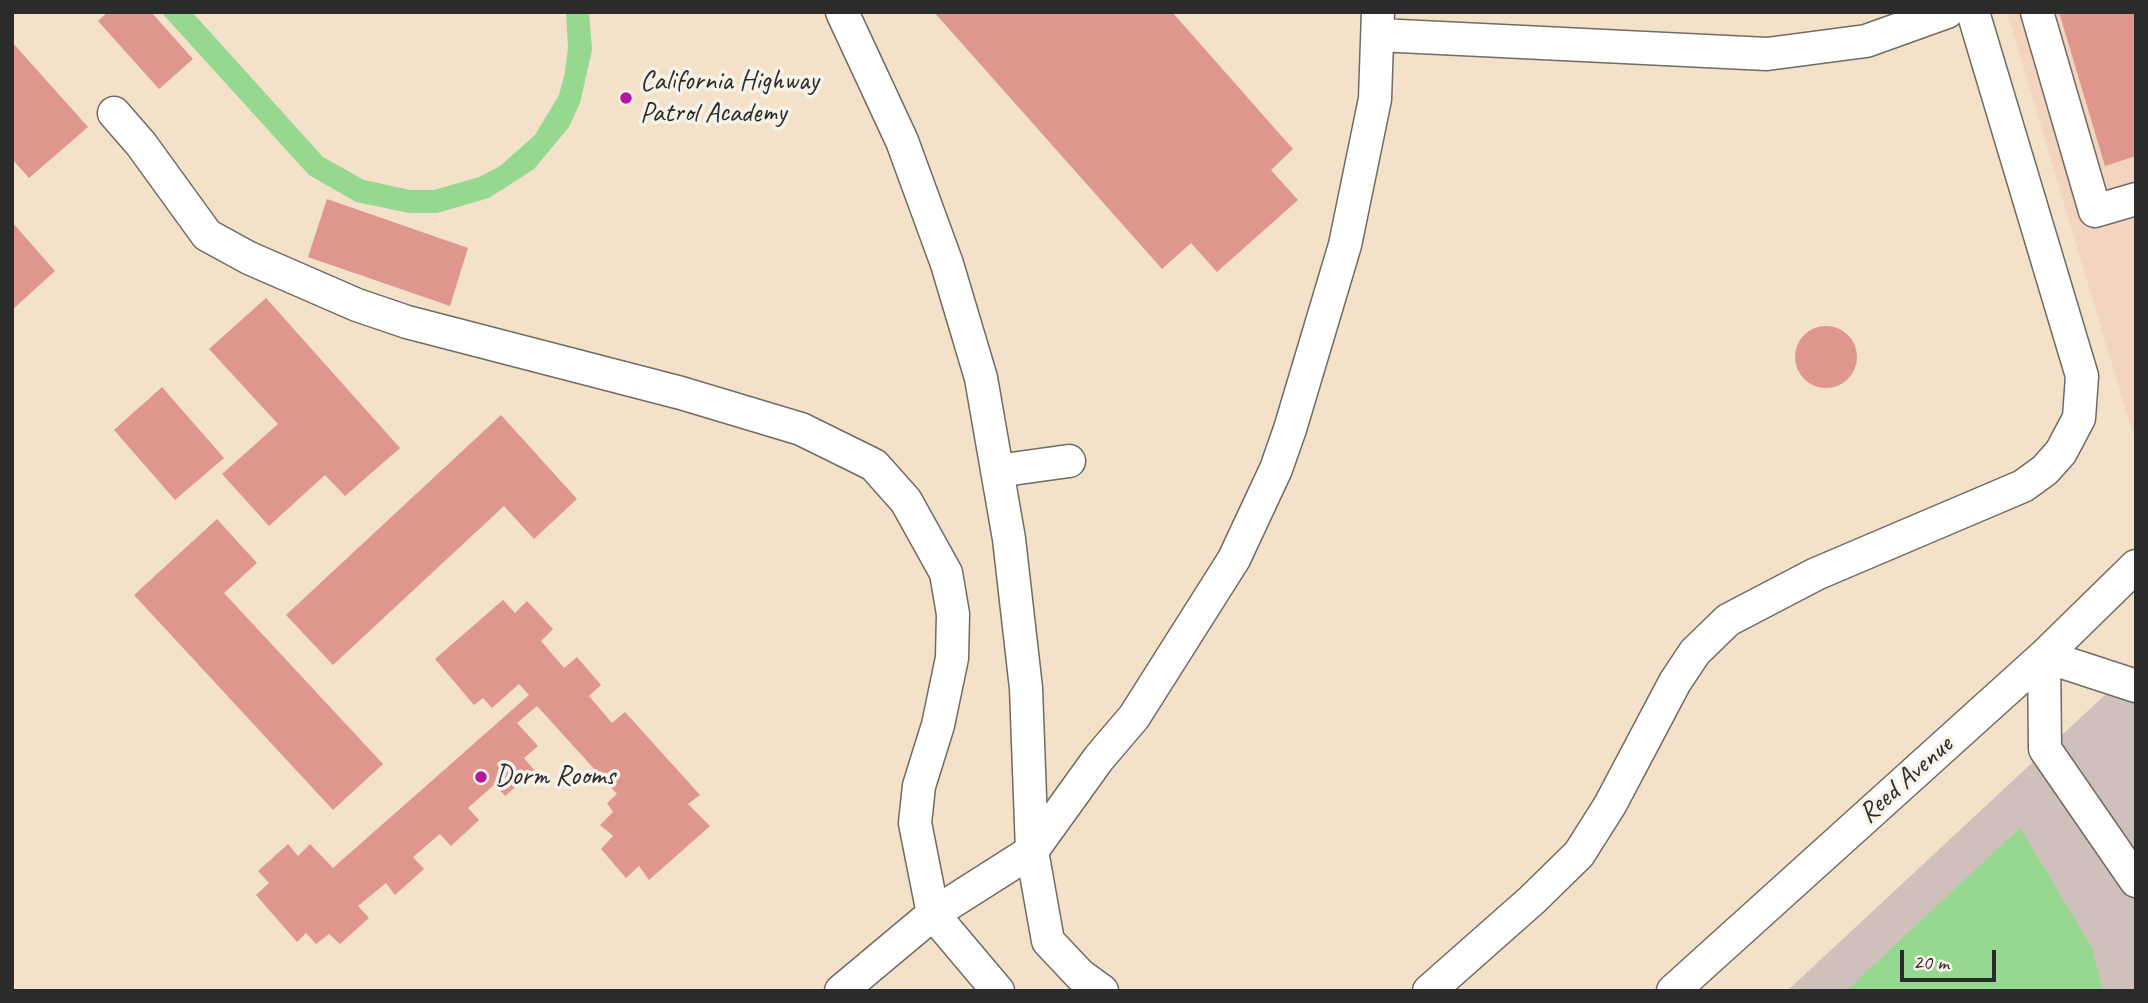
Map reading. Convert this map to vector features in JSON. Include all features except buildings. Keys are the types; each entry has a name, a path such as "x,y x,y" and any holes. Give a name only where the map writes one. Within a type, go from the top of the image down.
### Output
{"street":[{"path":"842,12 902,141 947,264 981,378 1009,540 1026,688 1032,851 1048,941 1080,975 1102,991"},
{"path":"859,985 933,914 1032,851 1099,758 1134,717 1200,618 1234,559 1276,469 1329,301 1353,212 1375,99 1379,24 1767,54 1866,41 1947,12"},
{"path":"1429,991 1532,900 1579,853 1610,806 1675,682 1695,652 1728,620 1816,574 2023,486 2045,470 2061,452 2079,418 2082,376 1973,12"},
{"path":"2037,12 2095,211 2136,200"},
{"path":"114,113 141,144 207,235 249,258 357,305 407,321 681,393 801,429 874,465 906,501 928,536 946,573 953,614 952,658 938,725 919,786 915,823 933,914 998,991"},
{"path":"997,471 1069,461"},
{"name":"Reed Avenue","path":"1673,991 2044,656 2136,566"},
{"path":"2136,686 2044,656 2045,749 2136,881"}],"shaded area":[{"path":"2007,12 2136,12 2136,445"},
{"path":"2136,666 2136,991 1787,991"}],"green space":[{"path":"161,12 192,12 323,157 364,180 410,190 434,190 479,177 500,166 535,135 559,95 565,72 568,48 566,12 589,12 592,50 580,103 569,127 534,169 489,198 437,213 409,213 356,202 309,175"},
{"path":"2020,828 2092,948 2103,991 1846,991"}],"place":[{"name":"California Highway Patrol Academy","path":"626,98"},
{"name":"Dorm Rooms","path":"481,777"}]}
